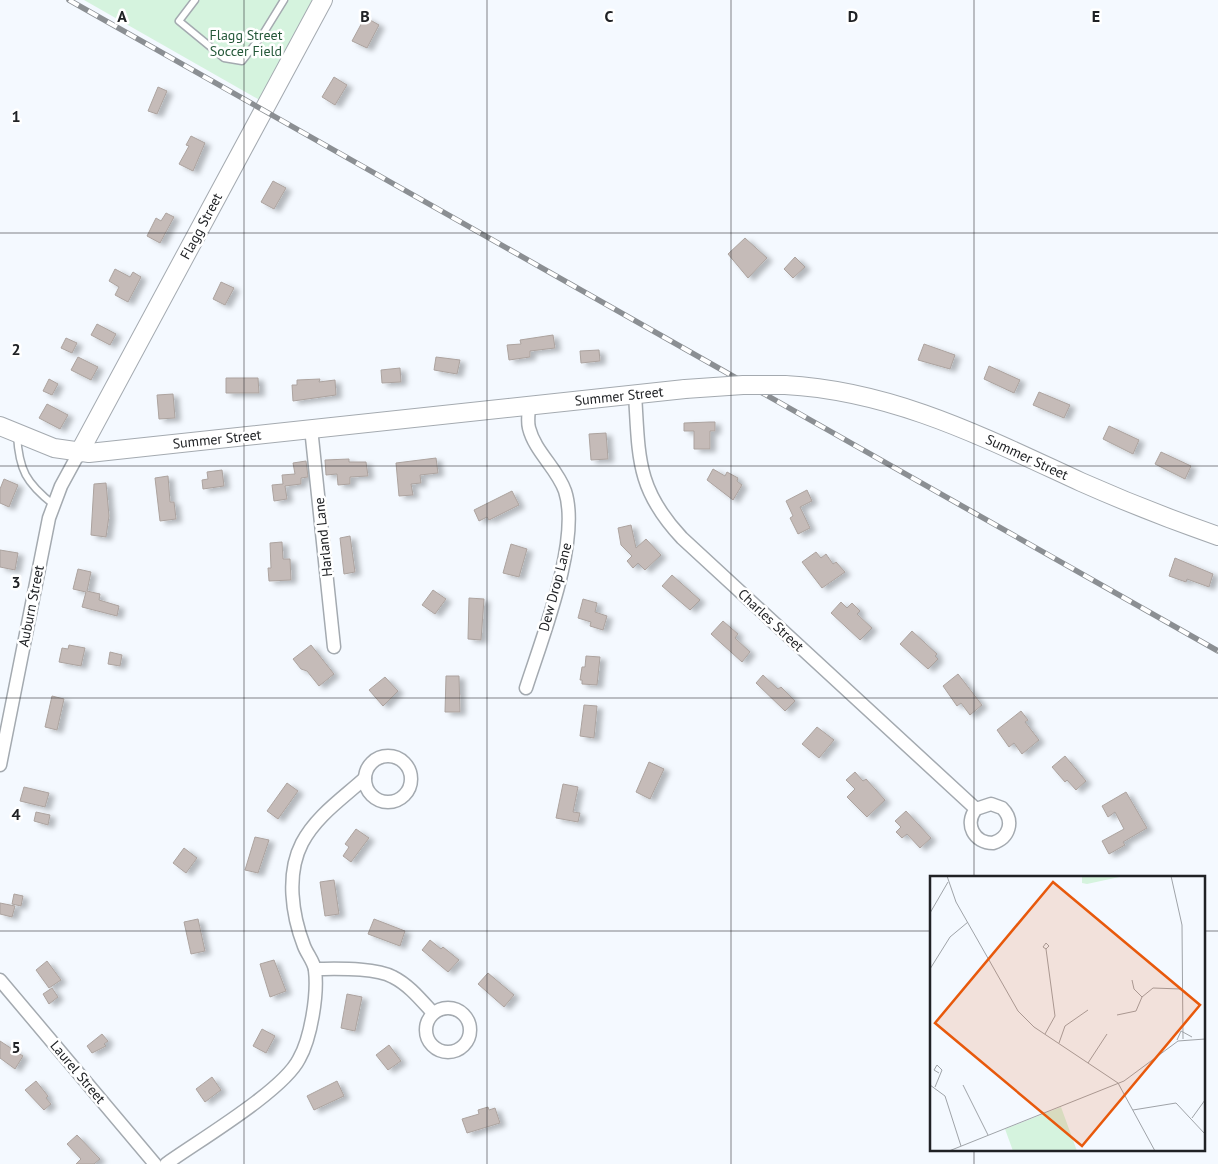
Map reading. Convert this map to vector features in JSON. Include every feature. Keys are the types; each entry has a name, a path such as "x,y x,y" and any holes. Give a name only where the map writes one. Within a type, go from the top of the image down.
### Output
{"main road":[{"name":"Flagg Street","path":"79,453 324,0"},
{"name":"Summer Street","path":"0,426 54,448 79,453 685,389 742,385 785,385 864,396 925,413 970,431 1142,508 1218,536"}],"street":[{"name":"Charles Street","path":"635,394 639,454 643,475 653,501 664,518 682,538 976,809"},
{"name":"Dew Drop Lane","path":"526,688 567,548 569,514 564,490 534,443 528,426 529,405"},
{"name":"Harland Lane","path":"311,428 334,647"},
{"name":"Auburn Street","path":"0,765 43,547 54,505 79,453"},
{"path":"166,1164 274,1088 299,1060 312,1026 315,969 304,946 294,911 292,876 301,844 319,819 365,778"},
{"path":"315,969 354,969 392,976 414,993 434,1013"},
{"name":"Laurel Street","path":"0,980 155,1164"}],"lane":[{"path":"195,0 179,21 224,58 242,61 263,34 284,0"},
{"path":"17,433 18,459 25,474 37,491 54,505"}],"green space":[{"name":"Flagg Street Soccer Field","path":"84,0 318,0 263,102"}],"building":[{"path":"365,17 379,25 367,48 352,41"},
{"path":"334,77 347,85 335,105 322,97"},
{"path":"158,87 167,91 157,114 148,111"},
{"path":"191,136 205,143 193,171 179,164 189,146 186,145"},
{"path":"273,181 286,188 274,209 261,202"},
{"path":"166,213 174,217 160,243 147,236 156,218 161,221"},
{"path":"745,238 767,258 748,278 728,254"},
{"path":"795,257 805,267 793,278 784,269"},
{"path":"115,269 130,277 133,272 141,277 128,302 115,295 119,287 109,281"},
{"path":"221,282 234,288 225,305 213,299"},
{"path":"97,324 116,334 110,345 91,335"},
{"path":"553,335 555,348 530,351 530,357 509,360 507,345 521,344 520,340"},
{"path":"66,338 77,343 72,353 61,348"},
{"path":"924,344 955,355 950,369 918,360"},
{"path":"599,350 600,361 581,363 580,351"},
{"path":"78,357 98,367 91,380 71,370"},
{"path":"436,357 460,360 457,374 434,370"},
{"path":"989,366 1020,380 1014,393 984,379"},
{"path":"400,368 401,382 382,383 381,370"},
{"path":"226,378 258,378 259,393 226,393"},
{"path":"49,379 58,384 52,395 43,391"},
{"path":"320,379 319,382 335,380 336,395 293,401 292,385 297,385 297,380"},
{"path":"1039,392 1070,405 1064,418 1033,405"},
{"path":"173,394 175,418 159,419 157,395"},
{"path":"47,404 68,415 60,429 39,418"},
{"path":"715,422 715,431 710,431 710,449 694,449 694,431 684,431 684,423"},
{"path":"1109,426 1139,440 1133,454 1103,439"},
{"path":"606,433 608,459 591,460 589,434"},
{"path":"1161,452 1191,466 1185,479 1155,464"},
{"path":"436,458 438,473 420,475 421,483 411,484 413,495 399,496 396,463"},
{"path":"349,459 349,462 366,462 368,476 350,477 350,484 338,485 337,474 326,475 325,460"},
{"path":"306,461 308,477 301,478 301,484 285,486 287,499 274,501 272,485 283,484 282,475 295,474 293,463"},
{"path":"713,469 725,476 727,472 738,478 737,481 742,485 733,500 707,480"},
{"path":"222,470 224,486 203,489 202,480 208,479 207,472"},
{"path":"168,476 170,502 174,502 176,519 160,521 155,478"},
{"path":"4,479 18,485 9,507 0,503 0,489"},
{"path":"106,483 109,516 106,537 91,535 94,484"},
{"path":"807,490 812,501 800,507 810,528 798,534 790,518 793,516 786,501"},
{"path":"512,491 519,505 489,520 487,517 479,521 474,510"},
{"path":"631,525 636,548 646,539 661,555 645,570 638,563 633,568 627,561 632,556 621,545 618,528"},
{"path":"350,536 355,572 344,574 340,538"},
{"path":"282,542 283,559 290,559 291,580 269,581 268,568 271,568 270,543"},
{"path":"511,544 527,549 519,577 503,573"},
{"path":"0,550 18,553 15,570 0,567"},
{"path":"816,552 821,558 826,554 833,564 836,562 845,572 822,588 802,562"},
{"path":"1175,558 1213,574 1209,587 1187,579 1186,582 1169,576"},
{"path":"78,569 91,572 87,591 100,594 99,600 119,606 117,616 82,607 86,592 73,589"},
{"path":"672,575 700,600 690,610 662,586"},
{"path":"433,590 446,599 435,614 422,605"},
{"path":"469,598 484,599 481,640 468,639"},
{"path":"583,599 597,603 595,612 607,616 603,630 590,626 591,622 578,618"},
{"path":"841,602 847,608 852,603 860,611 857,614 872,628 860,640 831,613"},
{"path":"723,621 738,634 735,638 750,652 742,662 711,634"},
{"path":"912,631 937,654 935,656 938,659 928,669 900,644"},
{"path":"69,645 85,648 81,666 59,662 62,648 68,649"},
{"path":"311,645 334,674 319,686 307,671 301,669 293,659"},
{"path":"110,652 122,655 120,666 108,664"},
{"path":"586,656 600,657 597,685 582,684 582,680 580,680 582,667 585,667"},
{"path":"958,674 982,705 970,715 961,703 957,706 943,686"},
{"path":"763,675 778,689 781,687 795,701 785,711 756,683"},
{"path":"446,676 459,676 460,712 445,712"},
{"path":"385,677 398,691 383,706 369,690"},
{"path":"52,696 64,699 57,730 45,727"},
{"path":"584,705 597,706 594,738 580,736"},
{"path":"1021,711 1028,720 1025,722 1039,740 1022,754 1014,743 1009,747 997,730"},
{"path":"817,727 834,740 819,758 802,744"},
{"path":"1065,756 1086,781 1076,790 1067,780 1065,782 1052,767"},
{"path":"649,762 664,769 650,799 636,792"},
{"path":"855,772 863,781 866,779 885,800 867,817 847,797 855,789 846,780"},
{"path":"287,783 298,791 278,819 267,811"},
{"path":"563,784 578,787 573,812 580,813 578,822 556,818"},
{"path":"24,787 49,793 45,807 20,801"},
{"path":"1126,792 1147,828 1123,842 1125,845 1109,854 1102,841 1124,829 1115,812 1108,817 1102,806"},
{"path":"906,811 931,838 920,848 907,834 902,838 896,832 901,827 895,821"},
{"path":"36,812 50,815 48,825 34,821"},
{"path":"356,829 369,838 351,862 343,856 349,847 345,844"},
{"path":"255,837 269,840 258,873 245,870"},
{"path":"184,848 197,858 186,873 173,863"},
{"path":"334,880 339,914 325,916 320,882"},
{"path":"14,894 23,896 21,906 12,904"},
{"path":"0,903 15,906 12,917 0,914"},
{"path":"198,919 205,951 191,954 184,922"},
{"path":"374,919 405,931 400,946 368,934"},
{"path":"430,940 441,949 443,947 459,960 448,972 422,950"},
{"path":"274,960 286,991 270,997 260,964"},
{"path":"47,961 61,980 49,988 36,970"},
{"path":"488,973 514,995 504,1007 478,984"},
{"path":"52,988 58,997 49,1004 43,994"},
{"path":"347,994 362,997 355,1031 341,1028"},
{"path":"262,1029 275,1036 266,1053 253,1046"},
{"path":"102,1034 108,1041 104,1044 106,1046 92,1053 87,1046"},
{"path":"0,1041 23,1056 15,1069 0,1058"},
{"path":"389,1045 401,1061 388,1070 376,1055"},
{"path":"212,1077 221,1090 205,1102 196,1089"},
{"path":"36,1081 48,1096 46,1098 51,1104 44,1110 25,1090"},
{"path":"337,1081 344,1096 314,1110 307,1096"},
{"path":"488,1107 489,1110 495,1108 500,1123 467,1133 462,1119 479,1114 478,1110"},
{"path":"77,1135 100,1159 94,1164 76,1164 81,1159 67,1144"}],"railway":[{"path":"69,0 1218,651"}]}
